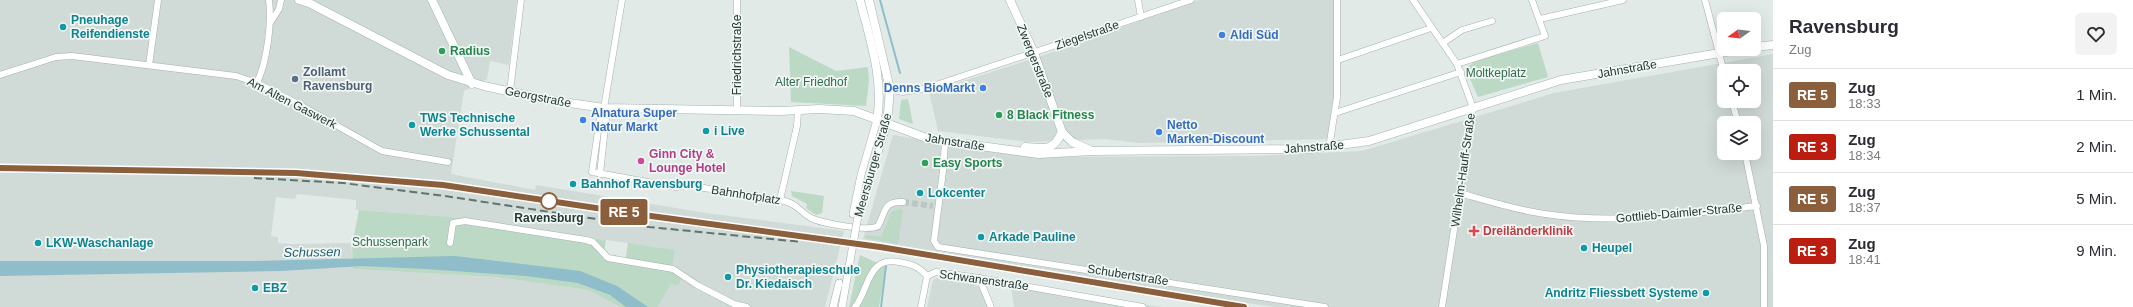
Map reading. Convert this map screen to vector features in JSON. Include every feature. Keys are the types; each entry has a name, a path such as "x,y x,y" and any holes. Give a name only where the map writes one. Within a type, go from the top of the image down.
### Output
{"main road":[{"name":"Georgstraße","path":"299,0 309,3 448,75 472,84 549,100 604,108 737,111 854,111 877,120"},
{"path":"432,0 472,84"},
{"name":"Meersburger Straße","path":"860,0 879,80 880,103 877,120"},
{"name":"Meersburger Straße","path":"869,0 890,89 887,124"},
{"name":"Zwergerstraße","path":"1010,0 1034,53 1062,132"},
{"path":"1761,46 1773,45"},
{"name":"Jahnstraße","path":"877,120 929,139 1008,150 1055,154 1092,151 1329,148 1369,141 1561,80 1717,52"},
{"path":"1008,150 1022,147 1050,147 1057,143 1062,132 1072,142 1092,151"}],"street":[{"path":"149,65 158,0"},
{"path":"257,83 262,72 269,24 269,0"},
{"path":"269,24 279,9 281,0"},
{"path":"510,91 521,0"},
{"path":"600,174 606,118 604,108 622,0"},
{"name":"Friedrichstraße","path":"737,0 737,111"},
{"path":"1138,0 1141,16"},
{"name":"Ziegelstraße","path":"890,89 903,92 921,88 1034,53 1191,0"},
{"path":"1329,148 1335,113 1338,60 1337,0"},
{"name":"Wilhelm-Hauff-Straße","path":"1413,0 1457,64 1473,108 1442,307"},
{"path":"1457,64 1545,36 1532,0"},
{"path":"1540,19 1623,0"},
{"path":"1705,0 1717,45"},
{"path":"1443,43 1462,30 1492,21"},
{"path":"1338,60 1431,28"},
{"name":"Am Alten Gaswerk","path":"0,75 56,57 72,56 236,76 257,83 302,106 382,151 448,162"},
{"path":"1335,113 1461,72"},
{"name":"Bahnhofplatz","path":"604,108 600,118 592,172 676,187 685,185 780,200 795,204 816,220 873,229 878,226 887,206 894,202 903,202"},
{"path":"780,200 797,126 798,110"},
{"name":"Meersburger Straße","path":"842,307 842,284 861,175 877,120"},
{"name":"Meersburger Straße","path":"855,215 887,124"},
{"name":"Schubertstraße","path":"945,142 936,207 934,241 938,246 1325,307"},
{"path":"1747,160 1764,246 1764,307"},
{"name":"Gottlieb-Daimler-Straße","path":"1460,193 1544,214 1593,219 1661,217 1757,206"},
{"path":"450,243 452,223 465,221 586,240 593,242 608,258 673,269 697,285 734,304 747,307"},
{"name":"Schwanenstraße","path":"855,307 868,278 877,267 887,262 914,264 927,276 936,272 979,278 1143,307"},
{"path":"921,307 927,276"},
{"path":"979,278 991,307"},
{"name":"Meersburger Straße","path":"833,307 842,284"}],"shaded area":[{"path":"0,0 517,0 509,65 490,61 487,79 464,91 451,174 535,190 536,185 706,213 844,231 825,307 658,307 671,284 675,250 451,217 356,210 356,200 297,194 295,199 276,197 271,236 278,237 278,243 351,243 353,269 495,277 588,290 620,307 0,307"},
{"path":"1199,0 1337,0 1338,60 1331,139 1139,143 1105,139 1028,142 938,131 929,92 1041,56"},
{"path":"1773,54 1773,307 1275,307 1182,294 863,239 893,135 1029,157 1255,156 1362,151 1554,93"},
{"path":"937,278 970,282 979,287 989,307 927,307 933,280"},
{"path":"1011,287 1162,307 1014,307"}],"green space":[{"name":"Moltkeplatz","path":"1538,43 1548,77 1478,97 1465,68 1478,60"},
{"name":"Alter Friedhof","path":"789,47 836,71 868,67 869,81 866,106 791,102"},
{"path":"908,99 913,124 899,119 901,100"},
{"path":"791,191 824,196 822,213 816,215 806,208 807,204 792,196"},
{"name":"Schussenpark","path":"359,210 451,217 606,240 603,259 616,255 625,263 628,243 675,250 672,271 682,278 678,285 671,284 658,307 620,307 588,290 495,277 353,269 352,245"},
{"path":"903,210 898,244 865,238 866,235 881,237 892,211"},
{"path":"860,255 886,267 879,307 849,307"}],"water":[{"path":"455,256 580,271 617,286 648,307 626,307 610,295 578,283 526,276 426,269 362,266 281,271 0,276 0,261 256,261"}],"waterway":[{"path":"880,0 900,73"},
{"path":"881,307 886,266"}],"tunnel":[{"path":"903,202 933,206"}],"railway":[{"path":"0,168 296,173 443,185 636,214 880,247 1244,307"},
{"path":"254,178 343,183 445,196 649,227 802,242"}],"train":[{"path":"0,168 296,173 443,185 720,226 880,247 1244,307"}],"place":[{"name":"Pneuhage Reifendienste","path":"63,27"},
{"name":"Aldi Süd","path":"1222,35"},
{"name":"Radius","path":"442,51"},
{"name":"Zollamt Ravensburg","path":"295,79"},
{"name":"Denns BioMarkt","path":"983,88"},
{"name":"8 Black Fitness","path":"999,115"},
{"name":"Alnatura Super Natur Markt","path":"583,120"},
{"name":"TWS Technische Werke Schussental","path":"412,125"},
{"name":"i Live","path":"706,131"},
{"name":"Netto Marken-Discount","path":"1159,132"},
{"name":"Ginn City & Lounge Hotel","path":"641,161"},
{"name":"Easy Sports","path":"925,163"},
{"name":"Bahnhof Ravensburg","path":"573,184"},
{"name":"Lokcenter","path":"920,193"},
{"name":"Ravensburg","path":"549,201"},
{"name":"Dreiländerklinik","path":"1474,231"},
{"name":"Arkade Pauline","path":"981,237"},
{"name":"LKW-Waschanlage","path":"38,243"},
{"name":"Heupel","path":"1584,248"},
{"name":"Physiotherapieschule Dr. Kiedaisch","path":"728,277"},
{"name":"EBZ","path":"255,288"},
{"name":"Andritz Fliessbett Systeme","path":"1706,293"}],"water label":[{"name":"Schussen","path":"312,252"}]}
